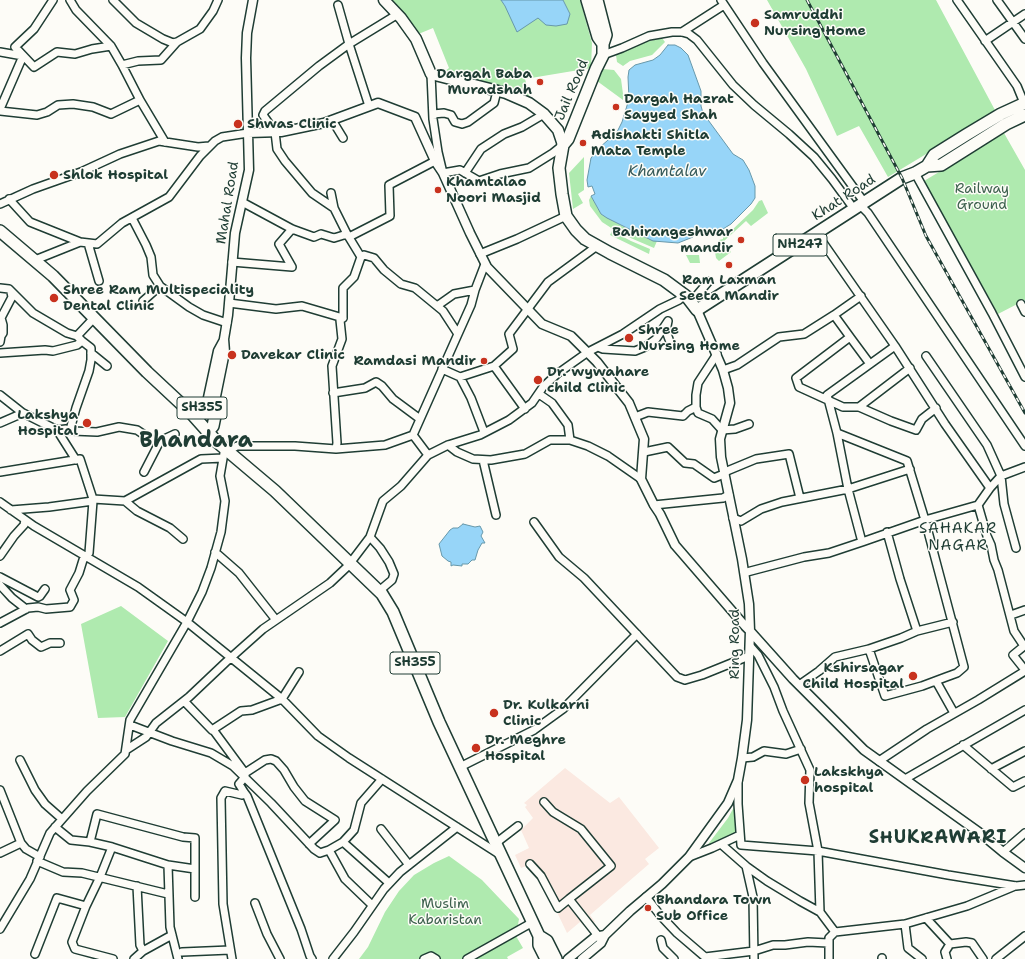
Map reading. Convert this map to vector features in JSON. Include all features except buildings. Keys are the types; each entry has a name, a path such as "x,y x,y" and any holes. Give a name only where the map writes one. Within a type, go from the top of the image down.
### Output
{"main road":[{"path":"384,0 398,14 416,39 431,74 497,91 529,103 544,114 558,130 563,145"},
{"path":"587,0 603,49"},
{"name":"Jail Road","path":"566,216 559,168 563,145 568,139 596,69 606,35 597,0"},
{"name":"Khat Road","path":"694,306 817,234 902,178 915,174 927,166 934,155 1001,114 1024,103"},
{"name":"Khat Road","path":"927,166 940,164 1006,124 1024,118"},
{"path":"566,216 576,230 585,239 664,280 682,293 694,306"},
{"name":"SH355","path":"0,231 53,276 147,372 192,414 225,455 275,492 379,591 393,612 439,722 533,922 539,936 539,945 546,959"},
{"name":"SH355","path":"192,414 198,409 209,409 215,416 213,426 208,432"},
{"name":"SH355","path":"539,936 546,941 556,959"}],"street":[{"path":"53,0 34,29 15,47 34,67 58,52 75,54 110,46"},
{"path":"70,0 80,15 110,46 165,142"},
{"path":"113,0 136,23 163,39 173,43 177,42"},
{"path":"122,65 138,61 161,60 177,42 200,29 213,11 218,0"},
{"name":"Mahal Road","path":"209,409 218,351 224,339 227,323 235,233 249,170 246,58 247,33 253,0"},
{"path":"957,0 1017,86 1024,103"},
{"path":"997,0 1025,39"},
{"path":"682,32 723,2 859,206"},
{"path":"338,5 369,106"},
{"path":"334,208 312,192 284,162 277,149 275,132 262,115 319,66 349,44 398,14"},
{"path":"985,41 1025,14"},
{"path":"603,49 622,48 649,36 672,32 682,32 697,40 733,84 754,105 814,157 832,179 868,213 1025,446"},
{"path":"0,52 23,56"},
{"path":"23,56 0,110 37,115 47,112 58,104 73,104 93,107 111,114 140,100"},
{"path":"431,74 433,114 438,152 443,173"},
{"path":"433,114 444,113 451,115 455,122 462,124 468,122 494,103 497,91"},
{"path":"9,199 30,222 80,242 97,244 122,224 169,197 209,146 222,137 248,132 281,132 332,120 378,103 415,118 435,161 443,173 485,264 542,324 571,336 588,352 629,403 644,439 641,479"},
{"path":"465,173 481,149 504,134 522,127 544,114"},
{"path":"332,120 343,138"},
{"path":"0,204 33,189 81,172 120,154 159,141 198,147 209,146"},
{"path":"443,173 460,170 479,181 500,174 528,168 563,145"},
{"path":"242,202 292,229 314,237 321,234 334,238 348,235 390,216 390,185 435,161"},
{"path":"915,174 1022,367 1025,377"},
{"path":"331,193 334,208 361,257 354,277 343,288 343,318 340,320 342,339 332,366 337,443 336,449"},
{"path":"480,254 517,239 566,216"},
{"path":"132,218 151,257 153,275 160,286 203,315 227,323"},
{"path":"232,262 292,267 278,244 292,229"},
{"path":"817,234 861,296 990,488"},
{"path":"35,260 80,242"},
{"path":"88,243 99,281"},
{"path":"460,377 494,366 513,349 509,334 548,282 597,246"},
{"path":"361,257 364,255 374,258 384,270 401,284 415,288 443,311 458,334"},
{"path":"11,510 49,507 93,500 125,501 201,459 225,455 237,446 295,446 336,449 385,445 413,436 471,305 485,264"},
{"path":"694,306 709,281"},
{"path":"144,300 160,286"},
{"path":"0,288 9,289 33,313 79,339 91,348 89,372 70,430"},
{"path":"437,306 454,294 475,290"},
{"path":"0,342 3,333 1,318 12,297 11,292"},
{"path":"126,750 146,737 156,723 184,701 231,657 264,629 330,583 350,564 370,538 383,501 401,486 428,455 448,445 463,441 509,420 532,403 543,387 557,374 588,352 623,334 663,308 679,300 682,293"},
{"path":"723,370 737,365 779,337 804,334 861,296"},
{"path":"229,303 276,309 302,306 343,318"},
{"path":"1021,304 1025,312"},
{"name":"Ring Road","path":"568,959 594,937 602,936 662,884 689,857 728,803 738,780 747,720 750,656 749,604 744,571 721,457 720,439 730,403 728,388 717,354 694,306"},
{"path":"663,308 668,321 666,331 670,342"},
{"path":"834,315 870,364"},
{"path":"0,353 45,350 53,351 76,345 94,318"},
{"path":"598,347 603,349 635,351 646,347 656,339 668,321"},
{"path":"850,337 796,378 799,387 843,406 859,407 916,430 922,419 936,408"},
{"path":"862,542 848,489 837,433 827,395 895,346"},
{"path":"91,353 108,366"},
{"path":"717,354 698,383 696,395 696,408 698,413 712,419 722,430 734,429 749,424"},
{"path":"926,356 986,445 1001,476 1004,504 1016,548"},
{"path":"494,366 525,409"},
{"path":"859,407 910,368"},
{"path":"442,369 460,377 471,398 484,432"},
{"path":"333,393 365,388 376,382 382,386 393,399 420,419"},
{"path":"539,394 552,403 568,425 570,440"},
{"path":"0,395 24,414 57,430 76,460"},
{"path":"635,417 648,412 684,416 688,411 696,408"},
{"path":"0,423 24,414"},
{"path":"57,430 66,429 97,432 119,427 137,430 152,440 160,441 175,434"},
{"path":"837,433 907,461 925,520 964,667 957,673 936,681 885,696 868,649"},
{"path":"413,436 428,455"},
{"path":"448,445 457,452 473,459 491,460 525,454 550,440 570,440 588,446 608,456 641,479 675,545 745,626 799,685 864,750 980,833 1025,868"},
{"path":"144,472 160,441"},
{"path":"644,452 668,447 685,463 694,464 714,478 756,459 789,454 800,498"},
{"path":"1,926 30,879 50,833 88,791 126,754 130,720 202,592 221,532 225,501 220,476 225,455"},
{"path":"0,472 80,459 93,500 89,553 70,590 74,600 70,606 46,609 38,607 26,609 0,623"},
{"path":"483,460 496,515"},
{"path":"744,571 747,572 829,553 887,532 978,505 1001,476 1025,467"},
{"path":"733,518 741,521 761,509 782,502 848,489 910,469"},
{"path":"654,505 723,498 729,495"},
{"path":"125,501 137,510 170,528 183,539"},
{"path":"0,502 25,520 138,587 186,622 282,699 318,736 382,779 503,856"},
{"path":"879,761 1025,670 1013,655 1024,646 1014,631 1011,615 994,560 991,545 978,505"},
{"path":"0,556 24,525 25,520"},
{"path":"534,522 559,557 584,578 677,677 685,680 750,656"},
{"path":"887,532 917,631"},
{"path":"370,538 380,548 389,562 394,574 392,580 379,591"},
{"path":"215,552 239,573 276,620"},
{"path":"0,577 38,597 45,589"},
{"path":"0,585 12,598 26,609"},
{"path":"1011,615 1025,610"},
{"path":"799,685 819,672 835,657 868,649 917,631 953,622"},
{"path":"0,651 28,634 32,640 41,647 50,643 60,643"},
{"path":"460,767 534,730 563,709 636,634"},
{"path":"750,646 758,655 774,687 783,711 810,770 809,803 818,851 820,912"},
{"path":"212,730 241,711 252,710 282,699 298,672"},
{"path":"936,681 954,713"},
{"path":"184,701 214,731 245,775 309,844 320,853 330,850 343,842 354,830 360,803 382,779"},
{"path":"905,779 1025,710"},
{"path":"130,725 211,753 245,775"},
{"path":"963,746 1013,787 1025,781"},
{"path":"742,758 753,757 764,751 786,754 801,749"},
{"path":"991,769 1025,751"},
{"path":"309,844 334,820 305,802 284,770 276,761 271,759 265,760 245,775 239,784 247,796 312,959"},
{"path":"20,760 35,790 45,804 62,819"},
{"path":"738,780 741,845 818,851 948,875 1016,886 1025,885"},
{"path":"0,790 21,843 38,859 63,872 82,873 168,894"},
{"path":"232,959 223,904 221,798 225,791 242,795 244,792"},
{"path":"530,864 541,876 558,908 611,866 581,830 553,812 544,802"},
{"path":"90,842 97,814 183,837 195,838 195,897"},
{"path":"496,843 518,826"},
{"path":"55,827 71,840 90,842 112,847 168,864 195,869"},
{"path":"333,959 389,883 400,872 457,827"},
{"path":"381,829 409,865"},
{"path":"1003,852 1025,833"},
{"path":"689,857 740,835"},
{"path":"343,842 389,883"},
{"path":"0,853 21,843"},
{"path":"721,844 746,866 767,881 820,912 835,932"},
{"path":"112,847 72,942 75,949 113,959"},
{"path":"330,850 345,879 372,906"},
{"path":"168,864 170,927 180,956 230,950"},
{"path":"746,866 753,897 754,955"},
{"path":"137,886 140,945 143,951"},
{"path":"829,959 829,938 835,932 905,924 967,906 1016,886"},
{"path":"646,897 677,933 705,957 754,955 773,945 808,942 828,943"},
{"path":"35,954 57,898 86,906"},
{"path":"569,899 602,936"},
{"path":"254,903 267,934 280,959"},
{"path":"926,918 950,944"},
{"path":"467,959 533,922"},
{"path":"905,924 908,948 922,959"},
{"path":"134,959 143,951 172,935"},
{"name":"Ring Road","path":"582,959 601,943 602,936"},
{"path":"996,959 1025,936"},
{"path":"661,940 663,948 674,959"},
{"path":"950,944 966,942 972,943 983,959"},
{"path":"947,959 945,952 950,944"},
{"path":"424,959 431,956 436,959"}],"shaded area":[{"path":"565,768 610,803 619,797 659,848 645,859 649,864 590,915 595,922 587,929 580,922 567,933 541,879 529,865 521,868 515,855 529,848 521,830 533,818 525,807 527,805 524,803"}],"green space":[{"path":"387,0 501,0 505,6 538,18 570,14 563,0 580,0 592,43 591,68 525,79 530,97 441,74 449,68 433,28 416,35"},
{"path":"767,0 936,0 996,112 888,177 859,126 837,136 806,69"},
{"path":"662,38 665,42 652,55 630,61 623,66 617,62 616,55 646,42"},
{"path":"603,69 614,70 621,79 623,100 597,81"},
{"name":"Railway Ground","path":"1004,133 1025,170 1025,300 998,314 924,181"},
{"path":"584,157 584,190 578,194 583,203 573,209 569,173"},
{"path":"591,196 601,214 631,231 653,241 657,241 654,248 619,233 602,222 590,206 589,200"},
{"path":"762,200 768,213 751,226 746,221 724,241 731,252 719,261 716,258 715,252 712,252 711,249 708,248 708,245 719,245 719,240 723,239 723,236 732,230 753,210 759,201"},
{"path":"612,231 650,249 649,254 610,235"},
{"path":"686,255 699,255 700,263 690,263"},
{"path":"121,606 168,641 125,717 98,718 81,624"},
{"path":"734,807 737,834 706,847 728,818"},
{"name":"Muslim Kabaristan","path":"449,856 482,880 519,919 516,936 523,948 507,957 508,959 359,959 368,947 385,912 399,891 414,875"}],"water":[{"path":"501,0 563,0 570,14 567,24 556,26 546,25 538,18 517,32"},
{"name":"Khamtalav","path":"668,45 675,45 681,48 688,55 701,91 701,106 703,113 733,154 743,160 749,170 755,186 755,198 731,224 723,229 700,233 697,230 692,232 693,237 678,243 653,241 601,214 591,196 595,194 592,186 588,187 587,180 591,158 599,148 617,132 622,122 629,99 629,70 635,65 653,60 660,55"},
{"path":"463,524 475,527 480,526 483,532 481,536 485,543 482,543 475,560 472,560 468,564 462,564 462,566 451,566 451,562 442,556 439,544 450,530 453,528 458,528"}],"railway":[{"path":"807,0 902,178 926,236 1025,413"}],"place":[{"name":"Samruddhi Nursing Home","path":"755,23"},
{"name":"Dargah Baba Muradshah","path":"540,82"},
{"name":"Dargah Hazrat Sayyed Shah","path":"616,107"},
{"name":"Shwas Clinic","path":"238,124"},
{"name":"Adishakti Shitla Mata Temple","path":"583,143"},
{"name":"Shlok Hospital","path":"54,175"},
{"name":"Khamtalao Noori Masjid","path":"438,190"},
{"name":"Bahirangeshwar mandir","path":"741,240"},
{"name":"Ram Laxman Seeta Mandir","path":"729,265"},
{"name":"Shree Ram Multispeciality Dental Clinic","path":"54,298"},
{"name":"Shree Nursing Home","path":"629,338"},
{"name":"Davekar Clinic","path":"232,355"},
{"name":"Ramdasi Mandir","path":"484,361"},
{"name":"Dr. wywahare child Clinic","path":"538,380"},
{"name":"Lakshya Hospital","path":"87,423"},
{"name":"Kshirsagar Child Hospital","path":"913,676"},
{"name":"Dr. Kulkarni Clinic","path":"494,713"},
{"name":"Dr. Meghre Hospital","path":"476,748"},
{"name":"Lakskhya hospital","path":"805,780"},
{"name":"Bhandara Town Sub Office","path":"648,908"}],"district":[{"name":"Bhandara","path":"196,441"},
{"name":"SAHAKAR NAGAR","path":"958,538"},
{"name":"SHUKRAWARI","path":"938,838"}]}
